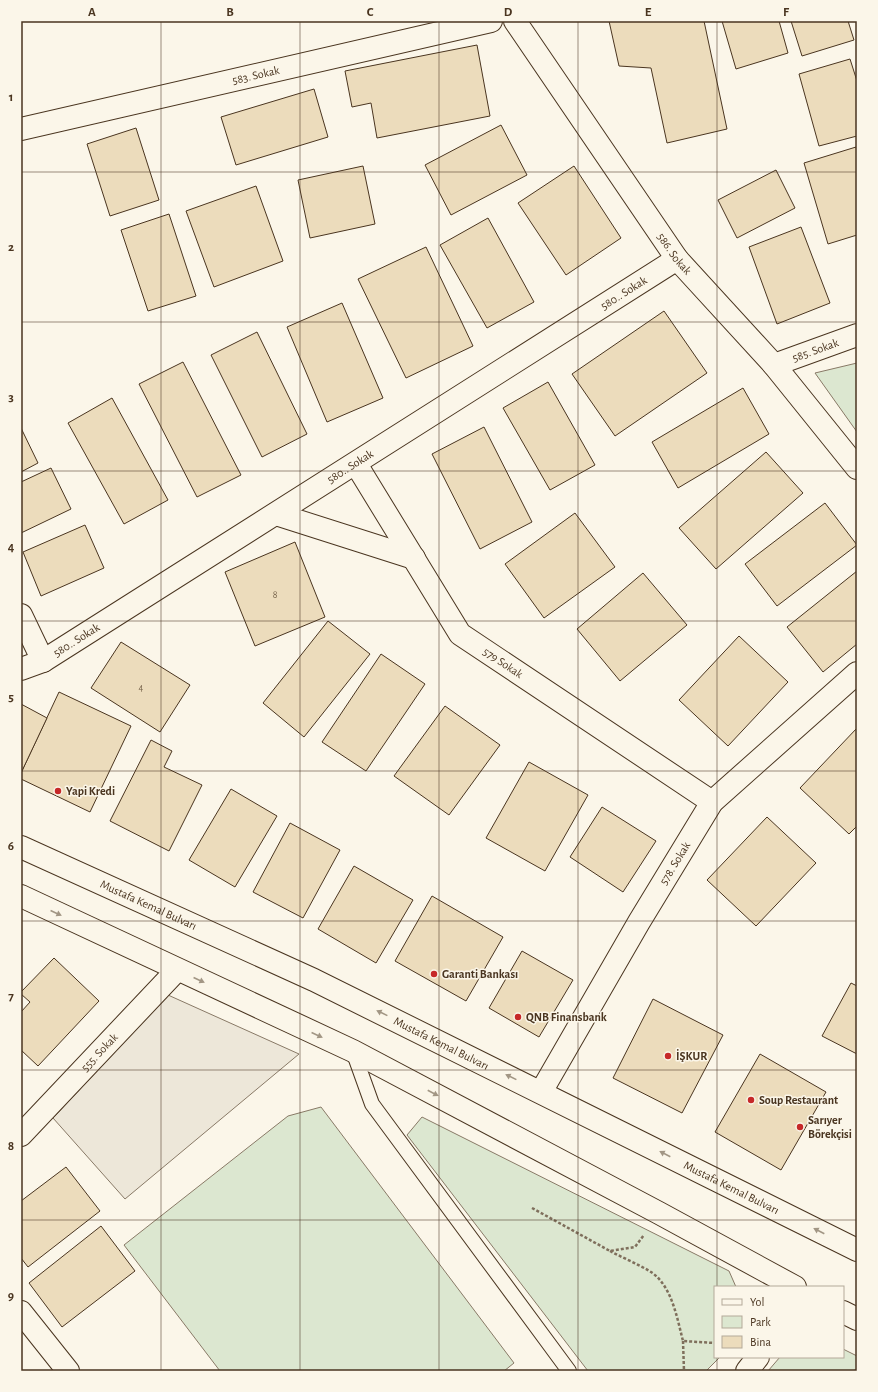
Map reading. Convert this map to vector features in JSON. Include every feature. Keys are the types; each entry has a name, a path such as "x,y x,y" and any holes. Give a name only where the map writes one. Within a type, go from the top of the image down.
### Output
{"street":[{"name":"583. Sokak","path":"21,129 491,21"},
{"name":"586. Sokak","path":"515,21 678,258 774,365 857,468"},
{"name":"580.. Sokak","path":"21,669 43,661 356,464 678,258"},
{"name":"585. Sokak","path":"774,365 857,335"},
{"name":"579 Sokak","path":"356,464 460,634 712,802"},
{"path":"276,514 414,558"},
{"path":"21,615 43,661"},
{"name":"578. Sokak","path":"541,1092 639,922 712,802 857,672"},
{"name":"Mustafa Kemal Bulvarı","path":"21,847 314,980 856,1247"},
{"path":"21,896 353,1051 659,1213 793,1286"},
{"name":"555. Sokak","path":"21,1135 177,970"},
{"path":"21,1312 68,1371"},
{"path":"844,1312 857,1319"},
{"path":"746,1371 757,1358"}],"lane":[{"path":"353,1051 372,1104 569,1371"}],"path":[{"path":"532,1208 652,1273 667,1289 673,1303 683,1341 684,1371"},
{"path":"610,1251 635,1247 659,1213"},
{"path":"683,1341 714,1343"}],"green space":[{"path":"857,363 857,432 815,373"},
{"path":"321,1107 514,1363 504,1371 220,1371 124,1245 288,1116"},
{"path":"422,1117 729,1271 736,1286 714,1286 714,1358 719,1358 706,1371 588,1371 407,1135"},
{"path":"844,1350 857,1356 857,1369 853,1371 768,1371 779,1358 844,1358"}],"shaded area":[{"path":"168,995 299,1054 125,1199 53,1118"}],"building":[{"path":"609,21 704,21 727,129 667,143 651,68 619,66"},
{"path":"722,21 779,21 788,53 736,69"},
{"path":"791,21 848,21 854,40 802,56"},
{"path":"477,45 490,116 377,138 371,103 352,107 345,71"},
{"path":"850,59 857,81 857,136 819,146 799,74"},
{"path":"314,89 328,137 236,165 221,117"},
{"path":"501,125 527,175 451,215 425,165"},
{"path":"136,128 159,200 110,216 87,144"},
{"path":"856,147 857,235 828,244 804,163"},
{"path":"363,166 375,224 310,238 298,180"},
{"path":"574,166 621,238 566,275 518,203"},
{"path":"776,170 795,208 737,238 718,200"},
{"path":"256,186 283,261 214,287 186,211"},
{"path":"169,214 196,296 148,311 121,230"},
{"path":"488,218 534,302 487,328 440,245"},
{"path":"801,227 830,303 777,324 749,247"},
{"path":"426,247 473,346 406,378 358,279"},
{"path":"342,303 383,398 327,422 287,327"},
{"path":"664,311 707,373 615,436 572,374"},
{"path":"257,332 307,434 262,457 211,355"},
{"path":"183,362 241,475 197,497 139,384"},
{"path":"548,382 595,465 550,490 503,408"},
{"path":"743,388 769,434 678,488 652,442"},
{"path":"112,398 168,500 124,524 68,423"},
{"path":"484,427 532,522 480,549 432,454"},
{"path":"21,428 38,463 21,472"},
{"path":"766,452 803,493 716,569 679,528"},
{"path":"51,468 71,509 21,533 21,482"},
{"path":"825,503 857,545 777,606 745,564"},
{"path":"575,513 615,567 544,618 505,564"},
{"path":"85,525 104,568 41,596 23,552"},
{"path":"295,542 325,617 255,646 225,572"},
{"path":"857,571 857,644 823,672 787,627"},
{"path":"643,573 687,625 620,681 577,629"},
{"path":"328,621 370,654 304,737 263,703"},
{"path":"739,636 788,682 728,746 679,700"},
{"path":"121,642 190,685 160,732 91,688"},
{"path":"381,654 425,684 366,771 322,742"},
{"path":"59,692 131,726 90,812 21,779 21,773"},
{"path":"21,704 47,718 21,773"},
{"path":"445,706 500,745 449,815 394,776"},
{"path":"857,728 857,826 849,834 800,788"},
{"path":"151,740 172,751 164,767 202,785 169,851 110,821"},
{"path":"529,762 588,795 545,871 486,838"},
{"path":"231,789 277,816 235,887 189,860"},
{"path":"602,807 656,841 623,892 570,857"},
{"path":"767,817 816,863 756,926 707,880"},
{"path":"290,823 340,850 303,918 253,892"},
{"path":"354,866 413,900 376,963 318,929"},
{"path":"432,896 503,937 466,1001 395,961"},
{"path":"522,951 573,980 539,1037 489,1008"},
{"path":"54,958 99,1001 38,1066 21,1050 21,1012 30,1002 21,994 21,992"},
{"path":"851,983 857,986 857,1054 822,1036"},
{"name":"İŞKUR","path":"653,999 723,1035 682,1113 613,1078"},
{"path":"760,1054 826,1092 781,1170 715,1132"},
{"path":"66,1167 100,1211 28,1267 21,1258 21,1201"},
{"path":"101,1226 135,1271 62,1327 29,1283"}],"place":[{"name":"Yapi Kredi","path":"58,791"},
{"name":"Garanti Bankası","path":"434,974"},
{"name":"QNB Finansbank","path":"518,1017"},
{"name":"İŞKUR","path":"668,1056"},
{"name":"Soup Restaurant","path":"751,1100"},
{"name":"Sarıyer Börekçisi","path":"800,1127"}]}
